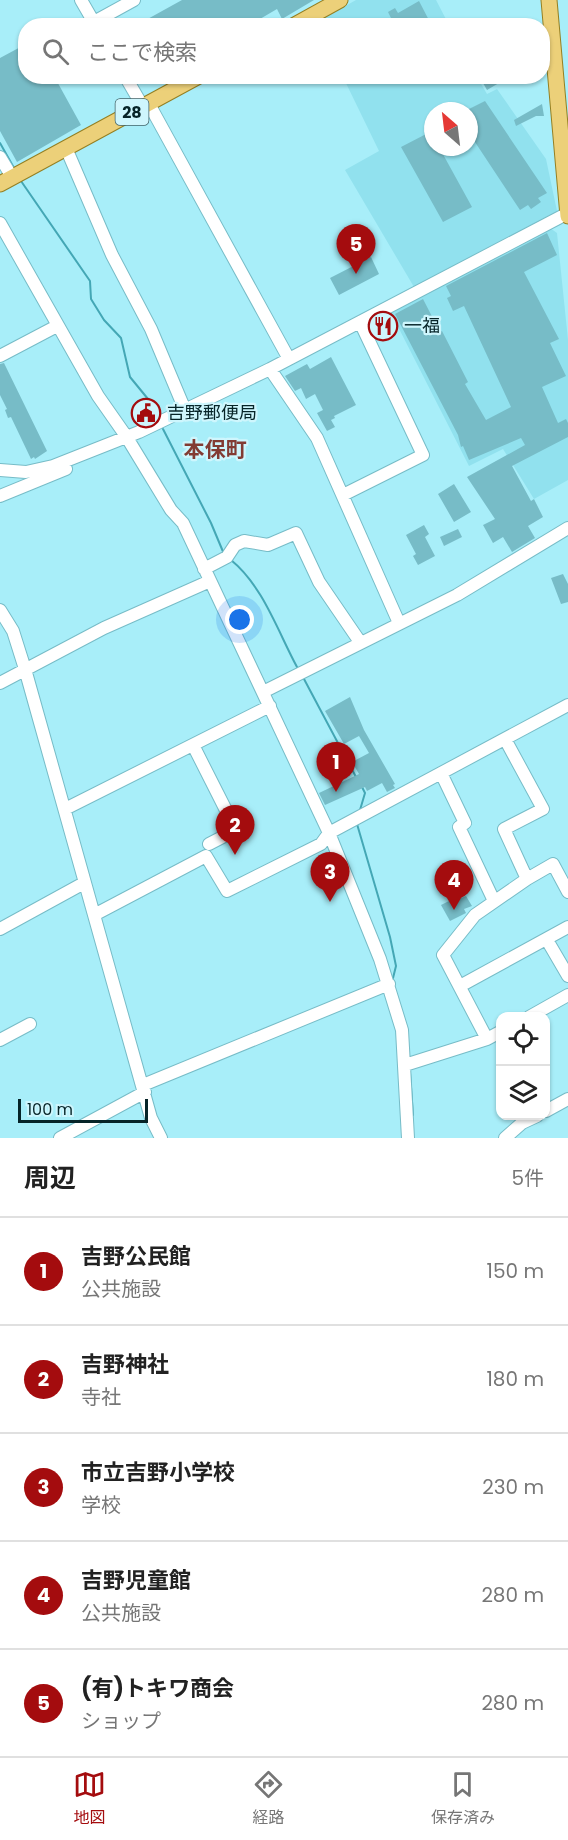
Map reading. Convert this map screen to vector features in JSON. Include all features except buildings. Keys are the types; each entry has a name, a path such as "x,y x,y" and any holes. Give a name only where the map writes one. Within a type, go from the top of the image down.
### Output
{"main road":[{"path":"307,18 340,0"},
{"path":"549,0 568,214"},
{"name":"28","path":"6,181 184,84"}],"street":[{"path":"81,0 92,18"},
{"path":"105,18 134,0"},
{"path":"131,84 146,105 289,359"},
{"path":"66,148 112,255 151,328 185,410"},
{"path":"0,157 6,181"},
{"path":"0,471 26,472 53,466 185,410 270,369 568,214"},
{"path":"0,223 98,396 126,436 171,510 183,523 329,833 389,984 402,1030 408,1138"},
{"path":"343,495 423,455 360,322"},
{"path":"0,356 57,326"},
{"path":"270,369 317,438 399,622"},
{"path":"0,496 66,470 72,458"},
{"path":"263,692 457,595 568,528"},
{"path":"204,569 227,557 235,545 244,540 268,545 296,533 319,582 360,642"},
{"path":"0,683 104,628 210,581"},
{"path":"0,610 13,631 25,669 151,1118 161,1138"},
{"path":"94,915 206,855 227,891 321,843 329,833 568,705"},
{"path":"64,809 270,706"},
{"path":"505,739 543,809 504,829 527,879"},
{"path":"193,745 236,830 209,843"},
{"path":"441,773 465,823 459,827 494,901"},
{"path":"487,1039 443,956 475,915 553,864 568,892"},
{"path":"0,929 84,883"},
{"path":"460,986 568,927"},
{"path":"547,940 568,976"},
{"path":"60,1138 144,1089 389,984"},
{"path":"538,1012 568,995"},
{"path":"0,1040 30,1024"},
{"path":"405,1065 496,1034"},
{"path":"550,1109 568,1099"},
{"path":"505,1138 528,1120"}],"shaded area":[{"path":"356,0 436,0 445,18 324,18"},
{"path":"346,84 481,84 487,94 497,89 546,159 557,211 414,287 345,170 379,151"},
{"path":"550,228 557,233 568,340 568,480 534,499 503,449 469,466 391,313"}],"waterway":[{"path":"0,143 14,168"},
{"path":"21,181 90,281 91,299 104,320 121,338 130,377 148,399 156,415"},
{"path":"163,429 211,523 224,554"},
{"path":"231,560 261,596 297,667"},
{"path":"304,679 356,777"},
{"path":"360,810 365,793 362,787"},
{"path":"357,824 390,937 396,966 393,978"},
{"path":"410,1073 413,1115"}],"place":[{"name":"(有)トキワ商会","path":"356,274"},
{"name":"一福","path":"383,326"},
{"name":"吉野郵便局","path":"146,413"},
{"name":"吉野公民館","path":"336,792"},
{"name":"吉野神社","path":"235,855"},
{"name":"市立吉野小学校","path":"330,902"},
{"name":"吉野児童館","path":"454,910"}],"district":[{"name":"本保町","path":"215,450"}]}
